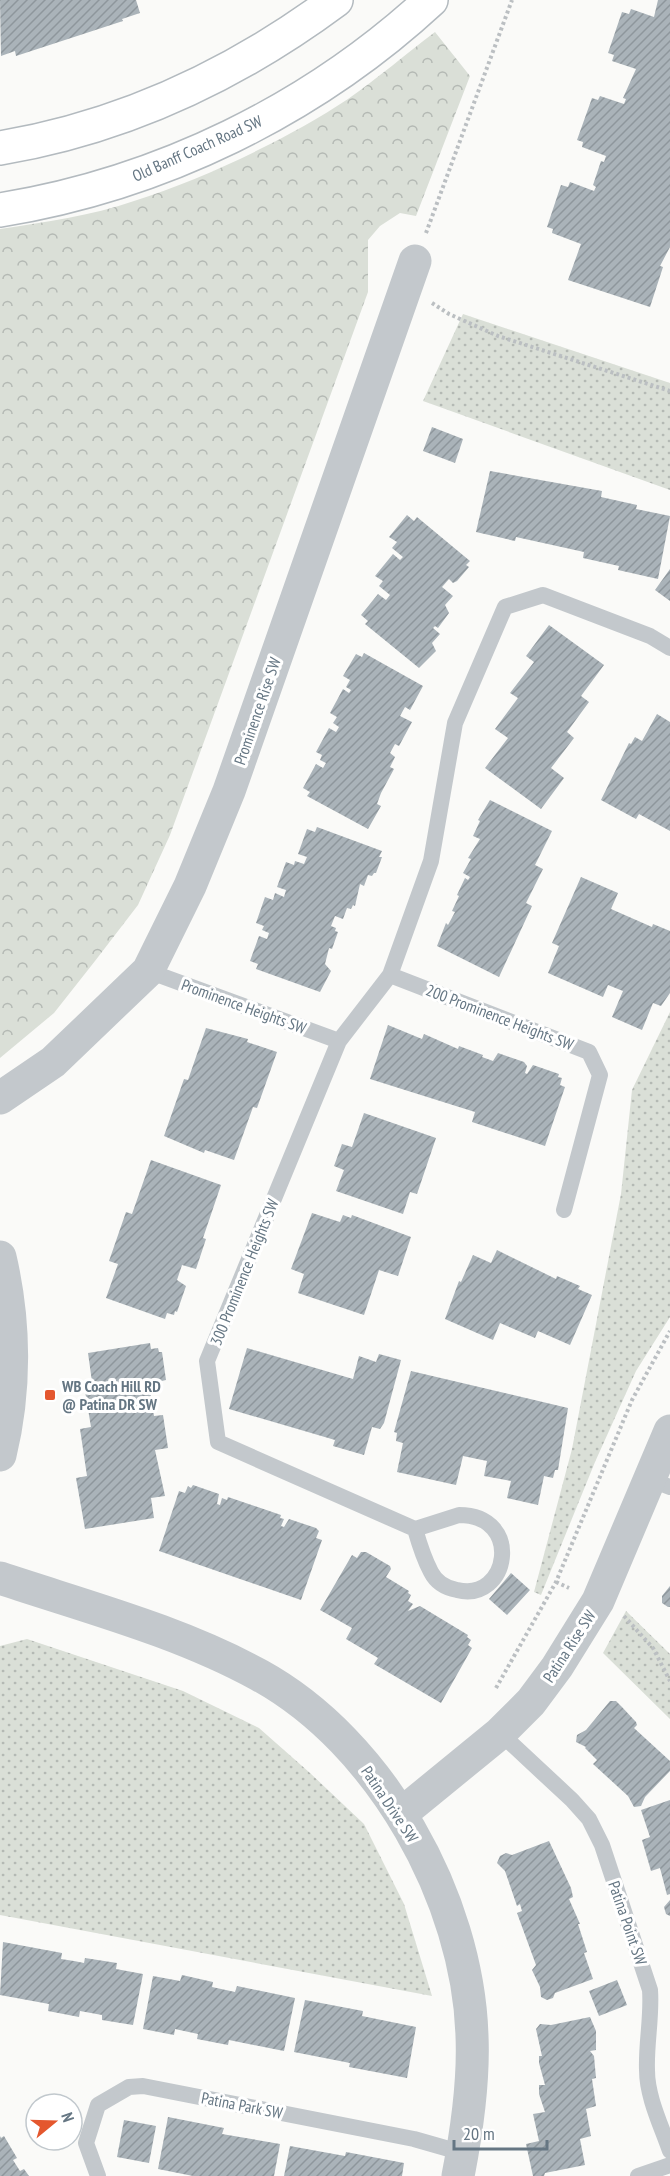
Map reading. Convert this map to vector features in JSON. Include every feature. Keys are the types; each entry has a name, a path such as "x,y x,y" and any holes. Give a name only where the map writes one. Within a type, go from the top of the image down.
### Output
{"main road":[{"path":"0,148 103,123 196,88 305,23 336,0"},
{"name":"Old Banff Coach Road SW","path":"0,210 81,193 135,177 239,133 289,106 356,61 431,0"}],"street":[{"name":"Prominence Rise SW","path":"0,1098 53,1062 148,971 190,886 229,791 411,274"},
{"path":"0,1257 6,1283 13,1357 0,1455"},
{"name":"Patina Rise SW","path":"401,1814 500,1733 531,1702 557,1667 598,1601 659,1483 670,1431"},
{"name":"Patina Drive SW","path":"0,1578 206,1649 261,1676 292,1697 342,1740 373,1773 401,1814 428,1862 445,1903 468,1990 472,2074 460,2165"}],"lane":[{"path":"339,1041 390,975 430,861 455,723 505,607 543,595 650,636 670,648"},
{"name":"Prominence Heights SW","path":"148,971 339,1041"},
{"name":"200 Prominence Heights SW","path":"390,975 589,1052 600,1075 564,1210"},
{"name":"300 Prominence Heights SW","path":"339,1041 207,1361 218,1442 415,1529"},
{"path":"459,1515 471,1515 484,1520 494,1528 503,1552 495,1576 486,1585 462,1592 440,1583 431,1574 415,1529 459,1515"},
{"name":"Patina Point SW","path":"500,1733 572,1800 589,1819 598,1836 650,1990 651,2011 646,2070 649,2090 670,2151"},
{"name":"Patina Park SW","path":"98,2176 86,2144 98,2105 129,2087 143,2086 414,2139 460,2165"},
{"path":"638,2176 670,2165"}],"path":[{"path":"512,0 411,274 450,315 498,336 670,391"},
{"path":"490,1695 517,1655 556,1582 632,1400 670,1331"}],"green space":[{"path":"435,32 470,76 416,216 400,213 380,226 368,240 368,292 170,835 138,905 54,1013 0,1058 0,229 101,211 161,192 216,170 299,129 348,99"},
{"path":"463,314 670,383 670,490 423,401"},
{"path":"670,1012 670,1317 636,1371 595,1462 541,1595 534,1592 572,1449 621,1194 632,1090"},
{"path":"626,1611 670,1654 670,1719 603,1653"},
{"path":"27,1639 183,1691 259,1728 364,1824 404,1904 432,1996 0,1915 0,1646"}],"building":[{"path":"0,0 136,0 140,13 122,19 123,21 16,56 15,51 1,56"},
{"path":"658,0 670,0 670,247 660,266 663,267 650,307 568,280 581,244 552,233 553,229 547,227 561,185 568,187 570,182 594,191 596,187 593,185 601,161 604,162 606,156 582,147 583,142 577,140 592,98 598,100 600,96 624,104 626,99 623,98 636,69 612,61 614,55 608,53 622,12 629,14 631,9 654,17"},
{"path":"432,427 463,439 455,463 423,451"},
{"path":"490,471 602,491 601,497 637,505 636,509 670,516 658,579 618,570 619,566 583,558 584,552 516,537 515,541 476,532"},
{"path":"407,515 414,521 417,517 470,561 466,565 469,567 457,581 453,583 449,579 442,587 453,596 445,605 449,613 438,628 435,626 433,628 440,634 432,643 436,651 419,668 365,624 368,621 361,615 378,594 386,600 390,595 379,586 383,581 375,576 393,554 400,560 403,557 392,548 397,542 389,537"},
{"path":"670,569 670,601 655,590"},
{"path":"549,625 604,665 581,696 589,702 567,732 574,738 551,768 564,778 541,809 485,768 508,738 495,729 518,698 510,693 534,662 526,656"},
{"path":"364,653 423,686 410,710 405,707 400,716 412,722 399,746 395,744 390,753 395,757 390,767 394,769 377,804 381,806 368,829 307,796 310,792 303,788 316,764 323,768 326,763 320,760 322,755 316,752 329,728 336,732 339,727 333,723 337,717 330,713 343,689 349,693 351,690 346,687 350,680 343,676 356,654 362,657"},
{"path":"657,714 670,722 670,831 639,814 636,819 601,800 629,743 631,744 635,737 642,741"},
{"path":"490,800 552,831 535,865 543,869 526,903 532,906 499,977 437,946 446,923 448,925 455,912 452,911 465,878 468,880 470,877 463,873 471,859 468,858 480,839 473,836 480,821 478,820"},
{"path":"317,827 382,851 376,873 372,876 368,875 364,886 360,884 355,906 353,905 351,909 347,908 343,919 335,916 331,926 338,932 332,949 329,948 325,964 331,971 320,992 256,969 258,964 250,961 259,936 267,939 269,933 262,930 264,926 256,923 265,897 273,900 275,893 284,897 286,890 277,887 286,862 294,865 295,861 304,864 307,857 298,854 307,829 315,832"},
{"path":"581,877 618,893 611,909 652,927 653,924 670,931 670,993 661,1006 653,1003 642,1030 612,1017 623,991 608,985 603,997 548,973 559,946 552,943"},
{"path":"388,1025 422,1039 424,1034 458,1049 459,1046 493,1061 498,1053 524,1062 527,1066 525,1073 527,1074 533,1065 559,1074 558,1077 562,1078 560,1085 565,1087 545,1146 472,1122 475,1112 370,1079"},
{"path":"206,1028 248,1039 247,1042 277,1052 257,1108 253,1107 234,1160 205,1150 204,1153 164,1136 184,1079 188,1080"},
{"path":"364,1113 436,1138 417,1194 410,1192 403,1214 336,1191 344,1170 334,1166 342,1144 352,1147"},
{"path":"151,1160 221,1185 203,1238 206,1239 196,1269 182,1265 177,1280 186,1286 177,1312 175,1311 174,1315 167,1313 165,1319 106,1298 118,1264 109,1261 126,1212 132,1214"},
{"path":"312,1213 340,1222 343,1215 351,1218 352,1215 411,1237 398,1276 379,1270 364,1315 298,1293 304,1274 291,1269"},
{"path":"497,1250 556,1279 557,1276 580,1286 578,1289 592,1295 570,1345 538,1331 535,1338 500,1323 493,1340 445,1319 459,1281 461,1282 473,1255 491,1263"},
{"path":"150,1343 151,1349 158,1348 159,1352 162,1352 166,1380 149,1384 154,1416 163,1415 168,1448 155,1450 165,1496 151,1498 154,1518 85,1529 76,1478 87,1476 80,1429 91,1427 85,1391 93,1389 88,1353"},
{"path":"247,1348 353,1379 359,1356 376,1362 379,1354 401,1360 384,1423 380,1429 372,1427 364,1455 333,1446 335,1440 229,1409"},
{"path":"411,1371 568,1408 558,1470 555,1470 553,1478 544,1476 538,1505 507,1498 511,1481 484,1476 487,1461 463,1456 456,1485 397,1472 403,1443 396,1441 397,1433 394,1432"},
{"path":"193,1485 219,1494 217,1504 220,1505 222,1498 227,1500 228,1497 281,1515 280,1518 284,1519 281,1526 284,1527 289,1519 319,1531 316,1538 322,1540 301,1600 159,1551 179,1491 185,1493 188,1486 191,1488"},
{"path":"361,1552 366,1552 390,1566 391,1569 386,1577 409,1591 411,1595 408,1601 413,1604 408,1611 420,1606 468,1635 467,1637 471,1640 468,1645 472,1648 441,1703 374,1664 378,1658 346,1639 352,1628 320,1610 352,1555 357,1558"},
{"path":"511,1573 530,1590 507,1615 489,1599"},
{"path":"670,1586 670,1607 668,1607 662,1603 662,1596"},
{"path":"610,1701 616,1701 621,1706 636,1722 637,1725 634,1728 670,1761 670,1771 645,1797 641,1806 634,1807 628,1796 593,1764 597,1760 586,1747 576,1742 577,1735 586,1730"},
{"path":"670,1800 670,1894 667,1895 660,1868 651,1871 642,1840 650,1837 641,1810"},
{"path":"549,1841 571,1888 573,1897 569,1899 580,1924 578,1924 587,1952 584,1953 593,1979 555,1993 553,1998 547,2000 541,1997 540,1987 532,1970 536,1965 517,1913 522,1911 520,1904 517,1906 505,1871 497,1863 500,1856 506,1853 512,1855"},
{"path":"670,1900 670,1916 666,1914 664,1907"},
{"path":"3,1942 62,1953 61,1959 84,1963 85,1958 117,1963 116,1969 143,1974 133,2025 102,2020 102,2015 80,2011 79,2017 48,2011 49,2004 0,1995"},
{"path":"182,1975 213,1982 212,1987 235,1992 237,1986 295,1998 284,2051 229,2040 228,2045 197,2039 198,2034 175,2029 174,2035 143,2029 153,1976 180,1981"},
{"path":"617,1980 627,2005 599,2016 589,1991"},
{"path":"305,2000 363,2011 362,2016 416,2027 407,2078 349,2067 350,2063 294,2052"},
{"path":"590,2017 596,2031 596,2050 590,2051 594,2056 596,2078 592,2079 596,2106 586,2109 591,2136 580,2139 585,2165 545,2173 544,2176 533,2176 526,2144 539,2141 533,2114 545,2112 539,2094 539,2085 545,2085 539,2063 539,2056 542,2056 536,2029 540,2024 551,2025"},
{"path":"168,2117 224,2128 222,2134 280,2144 274,2176 193,2176 158,2169"},
{"path":"124,2120 156,2126 149,2163 117,2157"},
{"path":"0,2136 1,2138 4,2136 17,2158 13,2160 20,2171 24,2169 29,2176 0,2176"},
{"path":"290,2146 345,2156 346,2152 404,2163 402,2176 284,2176"}],"place":[{"name":"WB Coach Hill RD @ Patina DR SW","path":"50,1395"}]}
